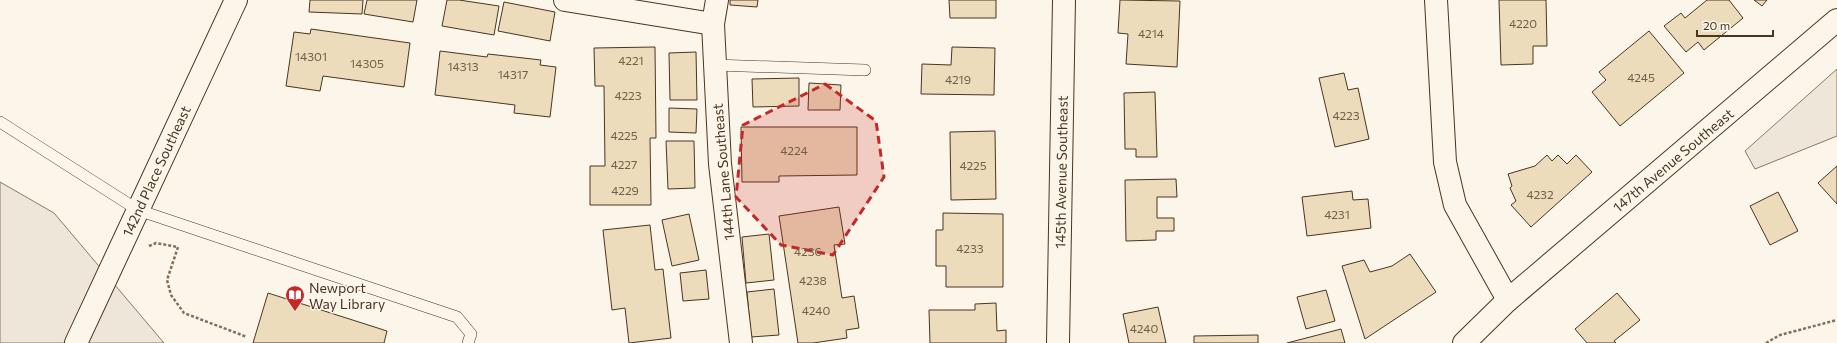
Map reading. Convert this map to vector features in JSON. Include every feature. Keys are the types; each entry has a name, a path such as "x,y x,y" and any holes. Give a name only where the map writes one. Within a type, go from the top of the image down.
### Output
{"street":[{"name":"142nd Place Southeast","path":"76,343 236,0"},
{"path":"565,0 713,24"},
{"name":"144th Lane Southeast","path":"717,0 713,24 720,164 741,343"},
{"name":"145th Avenue Southeast","path":"1058,343 1064,0"},
{"path":"1436,0 1445,162 1455,205 1508,300"},
{"name":"147th Avenue Southeast","path":"1464,343 1508,300 1837,20"}],"lane":[{"path":"715,65 865,70"},
{"path":"0,122 138,210 456,317 471,334 468,343"}],"path":[{"path":"146,246 156,243 178,247 167,280 171,295 184,313 247,337"},
{"path":"1766,343 1780,335 1837,320"}],"highlighted area":[{"path":"825,84 876,121 884,177 833,255 781,245 736,197 743,125"}],"shaded area":[{"path":"1837,69 1837,136 1755,169 1745,151"},
{"path":"0,182 54,213 164,343 0,343"}],"building":[{"path":"310,0 363,0 362,14 309,12"},
{"path":"367,0 417,0 413,22 364,14"},
{"path":"447,0 459,0 499,6 494,35 442,26"},
{"path":"730,0 758,0 757,7 730,5"},
{"path":"949,0 996,0 996,18 950,18"},
{"path":"1120,0 1180,1 1177,67 1126,64 1128,34 1118,33"},
{"path":"1499,0 1546,0 1547,46 1533,46 1533,64 1501,65"},
{"path":"1707,0 1729,0 1743,18 1704,50 1698,42 1686,52 1664,26 1681,13 1685,18"},
{"path":"1754,0 1767,0 1762,6"},
{"path":"504,2 555,12 550,41 498,31"},
{"path":"311,29 410,43 404,87 323,76 320,91 286,86 294,32 310,34"},
{"path":"1649,31 1684,73 1620,126 1592,92 1606,80 1599,72"},
{"path":"655,47 656,138 650,138 651,205 590,205 590,166 605,166 604,86 595,86 594,48"},
{"path":"952,47 995,48 994,95 921,94 922,64 951,65"},
{"path":"440,51 487,57 488,54 541,60 540,65 556,67 550,117 514,113 515,105 435,95"},
{"path":"696,52 697,100 670,100 669,53"},
{"path":"1344,73 1348,90 1358,88 1369,139 1335,147 1319,78"},
{"path":"799,78 799,106 753,107 752,79"},
{"path":"809,83 841,85 840,110 808,110"},
{"path":"1155,92 1157,157 1136,157 1136,149 1125,149 1124,93"},
{"path":"669,108 697,109 696,133 669,132"},
{"path":"741,127 857,127 857,175 779,176 779,182 742,182"},
{"path":"995,131 996,199 951,200 950,132"},
{"path":"666,141 694,141 695,188 668,189"},
{"path":"1547,155 1552,161 1558,155 1567,164 1576,155 1592,172 1531,227 1511,205 1516,201 1510,188 1512,186 1508,174 1535,166"},
{"path":"1837,166 1837,204 1818,183"},
{"path":"1176,179 1177,197 1157,197 1157,218 1174,218 1174,231 1156,231 1156,240 1126,241 1125,180"},
{"path":"1352,191 1353,200 1368,199 1371,228 1307,236 1302,197"},
{"path":"1778,192 1798,231 1770,245 1750,206"},
{"path":"839,207 845,244 834,245 842,298 854,296 859,328 846,330 847,338 813,343 798,343 779,216"},
{"path":"943,213 1003,214 1003,287 946,287 946,266 936,266 936,230 943,230"},
{"path":"689,214 699,260 672,266 662,220"},
{"path":"650,225 655,270 663,269 671,338 629,343 625,308 612,310 603,230"},
{"path":"769,234 774,280 746,283 742,237"},
{"path":"1410,254 1436,292 1365,339 1342,266 1364,260 1370,272 1392,266"},
{"path":"706,270 709,299 683,301 680,273"},
{"path":"774,289 779,335 751,337 747,292"},
{"path":"1326,290 1335,321 1306,329 1297,297"},
{"name":"Newport Way Library","path":"268,293 387,331 384,343 253,343"},
{"path":"1617,293 1640,320 1614,341 1616,343 1587,343 1575,329"},
{"path":"996,303 997,331 1006,330 1006,343 930,343 929,310 975,310 975,304"},
{"path":"1158,307 1166,343 1129,343 1123,314"},
{"path":"1341,329 1345,343 1287,343"},
{"path":"1258,335 1258,343 1194,343 1194,336"}],"place":[{"name":"Newport Way Library","path":"295,312"}]}
